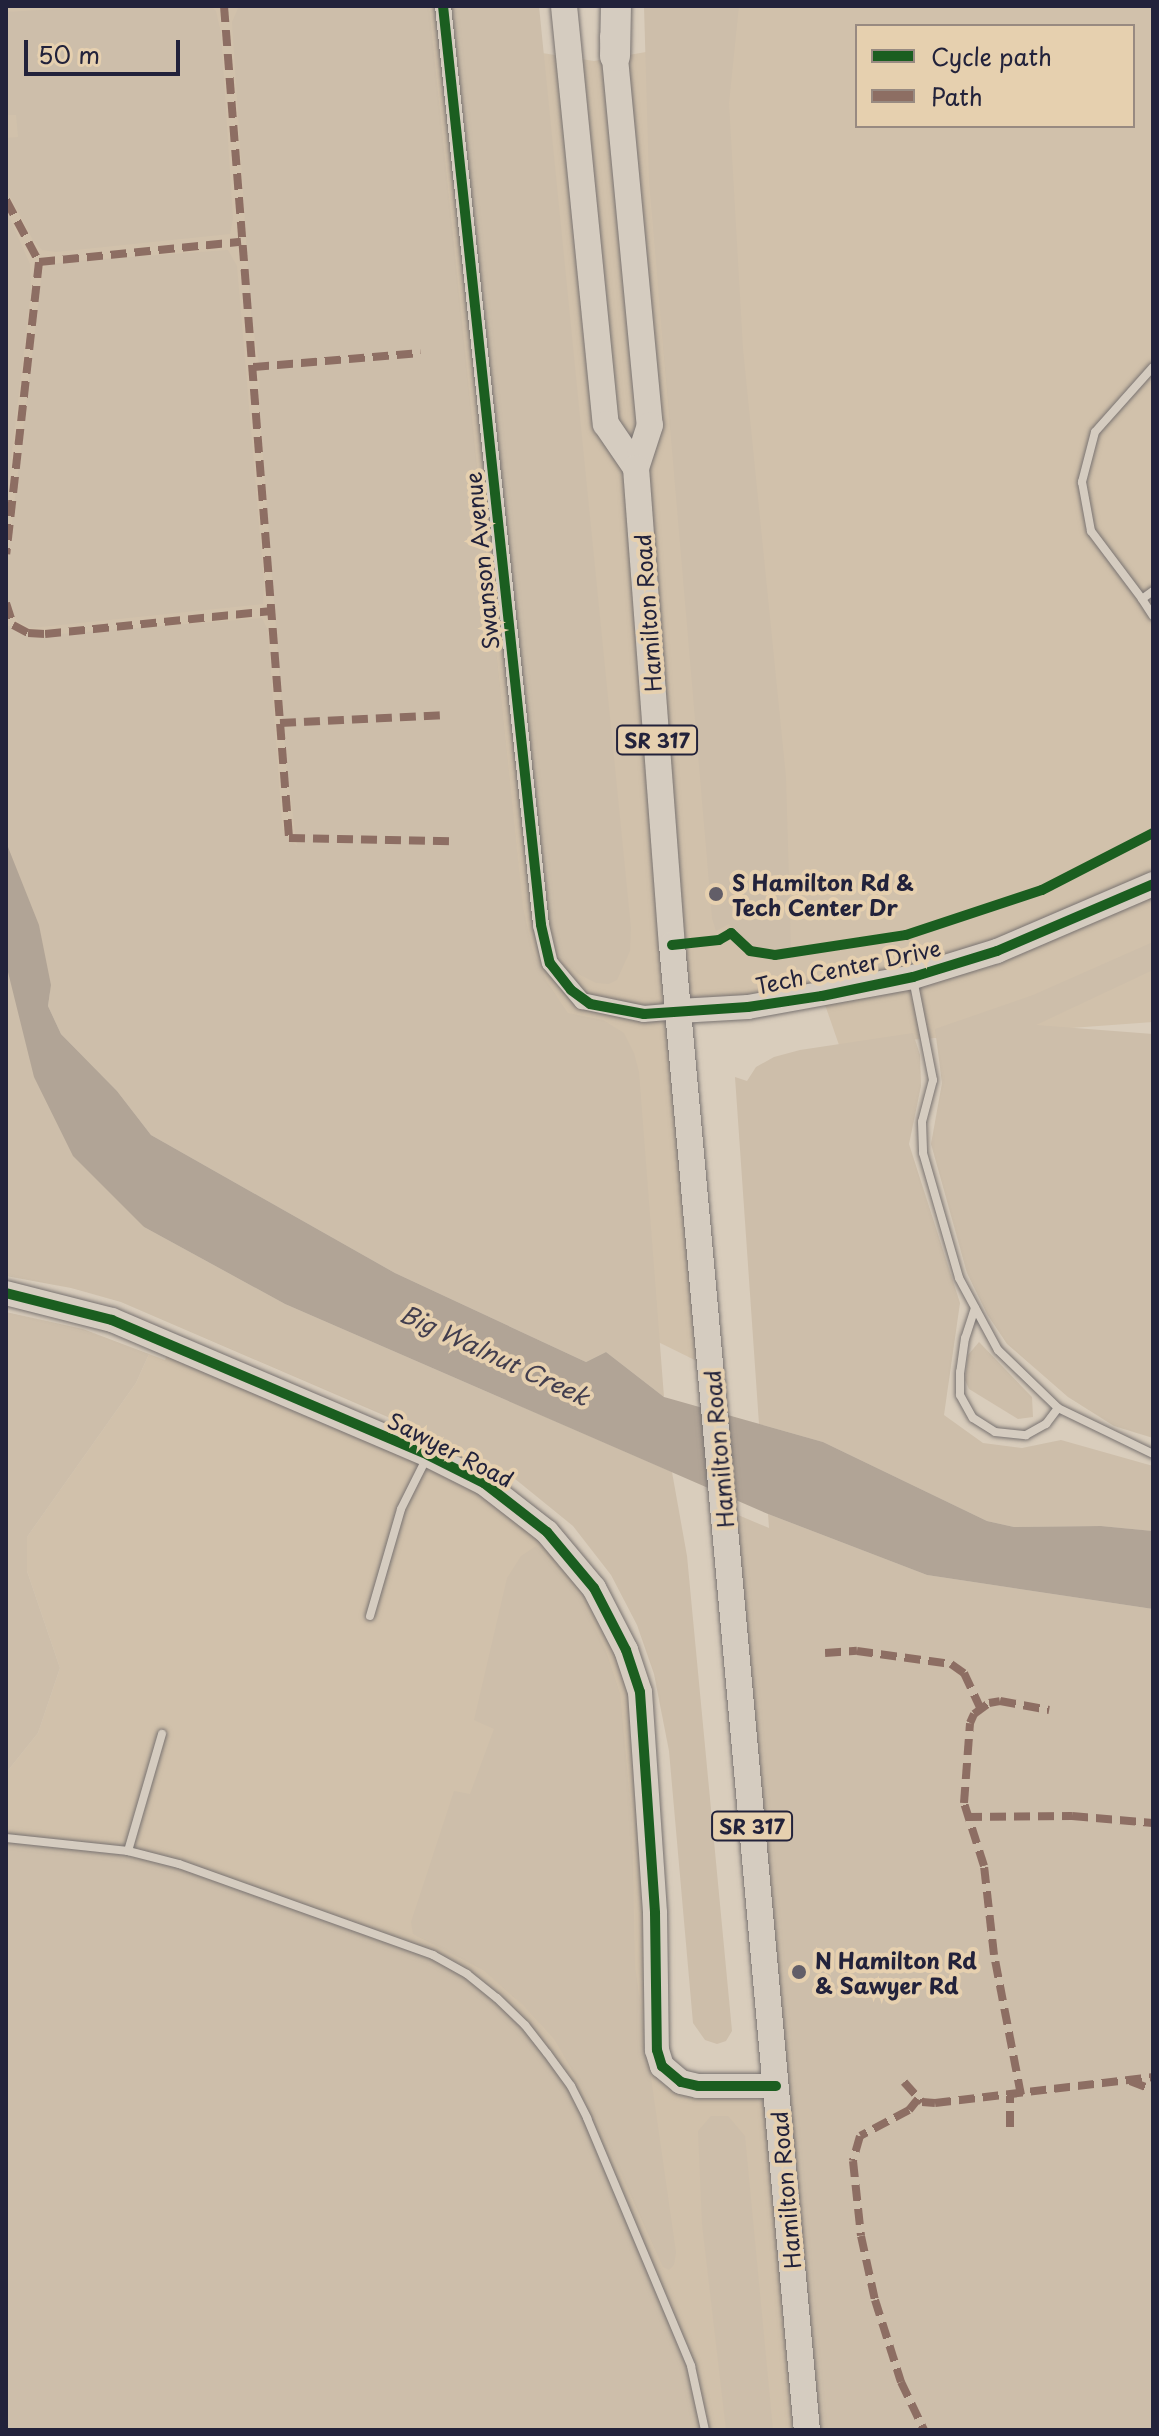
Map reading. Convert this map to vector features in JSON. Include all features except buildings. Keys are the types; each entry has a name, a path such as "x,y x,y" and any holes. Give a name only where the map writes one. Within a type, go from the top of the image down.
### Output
{"highway":[{"path":"614,6 615,56"}],"main road":[{"name":"Hamilton Road","path":"564,6 606,424 636,468"},
{"name":"Hamilton Road","path":"615,56 650,425 636,468 679,1011 807,2430"}],"street":[{"name":"Swanson Avenue","path":"443,6 541,925 550,963 582,1001 644,1014 679,1011"},
{"name":"Tech Center Drive","path":"679,1011 748,1007 913,977 997,951 1153,884"},
{"name":"Sawyer Road","path":"6,1293 112,1320 428,1455 484,1483 547,1532 594,1588 626,1650 640,1692 646,1740 657,2050 662,2066 681,2082 698,2086 776,2086"}],"lane":[{"path":"1153,367 1095,432 1082,482 1091,531 1153,616"},
{"path":"1142,599 1153,591"},
{"path":"913,977 933,1080 922,1122 923,1153 959,1278 998,1350 1058,1408 1153,1454"},
{"path":"975,1308 965,1338 960,1372 960,1395 973,1418 995,1432 1026,1435 1046,1424 1058,1408"},
{"path":"370,1616 401,1509 428,1455"},
{"path":"128,1851 162,1734"},
{"path":"6,1838 128,1851 179,1864 433,1955 467,1974 525,2025 571,2086 691,2366 705,2430"}],"shaded area":[{"path":"6,6 532,6 542,53 594,61 698,43 697,6 1153,6 1153,1022 839,1045 822,996 680,1011 711,1368 309,1170 6,962"},
{"path":"111,6 210,6 216,11 221,33 233,219 230,234 56,252 42,250 34,242 6,189 6,138 18,137 16,115 6,115 6,12"},
{"path":"239,6 429,6 523,908 533,951 546,980 568,1013 603,1020 624,1033 634,1053 639,1072 664,1397 606,1352 586,1362 395,1273 151,1135 117,1091 61,1034 48,1006 51,985 39,925 6,842 6,625 35,636 262,618 268,631 282,823 284,834 297,846 286,762 259,402 260,369 251,315 232,22"},
{"path":"452,6 539,6 631,928 630,951 617,980 609,984 596,983 578,974 559,955 545,903"},
{"path":"644,6 739,6 729,103 743,349 786,777 791,949 757,949 742,942 729,924 716,931 712,918 649,181"},
{"path":"6,210 30,264 31,291 6,502"},
{"path":"228,250 237,266 264,582 263,604 31,628 18,622 6,600 6,573 42,272 46,265 74,261"},
{"path":"1153,942 1153,970 1036,1025 1153,1034 1153,1438 1114,1426 1068,1397 1007,1344 987,1314 967,1273 931,1144 942,1083 935,1029 1033,995"},
{"path":"6,964 144,1227 285,1304 672,1472 687,1556 732,2031 726,2041 717,2044 705,2040 693,2023 669,1751 654,1674 637,1625 611,1575 573,1526 509,1474 469,1452 121,1302 71,1288 6,1276"},
{"path":"913,1033 920,1055 921,1086 909,1144 960,1303 944,1415 983,1443 1022,1448 1061,1440 1153,1466 1153,1531 1101,1526 1014,1527 987,1521 823,1442 759,1424 735,1077 747,1081 756,1067 774,1057 800,1050"},
{"path":"6,1312 83,1329 149,1354 136,1383 27,1537 27,1571 60,1668 38,1733 6,1773"},
{"path":"979,1342 1032,1397 1033,1417 1018,1419 969,1389 965,1380 968,1355"},
{"path":"170,1343 519,1507 626,1650 671,2075 776,2086 807,2430 6,2430 6,1773 38,1733 60,1668 27,1571 27,1537 136,1383 149,1354 165,1360"},
{"path":"724,1509 769,1528 768,1514 927,1575 1153,1609 1153,2430 807,2430"},
{"path":"536,1546 579,1595 606,1651 620,1694 632,1820 635,1966 676,2252 674,2265 669,2270 663,2267 582,2087 554,2039 523,2005 483,1970 413,1934 411,1922 454,1791 470,1794 494,1729 474,1720 507,1578 521,1556"},
{"path":"6,1838 138,1852 433,1955 467,1974 525,2025 571,2086 678,2332 705,2430 6,2430"},
{"path":"711,2116 728,2116 745,2136 773,2430 726,2430 702,2224 698,2131"}],"water":[{"name":"Big Walnut Creek","path":"6,842 39,925 51,985 48,1006 61,1034 117,1091 151,1135 395,1273 586,1362 606,1352 664,1397 823,1442 987,1521 1014,1527 1101,1526 1153,1531 1153,1609 927,1575 768,1514 285,1304 144,1227 73,1156 34,1077 6,964"}],"marked path":[{"path":"224,6 289,838 452,841"},
{"path":"6,200 39,262 6,554"},
{"path":"39,262 241,242"},
{"path":"253,367 420,353"},
{"path":"6,603 13,625 28,633 45,634 272,611"},
{"path":"280,723 448,715"},
{"path":"825,1653 857,1651 951,1664 964,1673 980,1708"},
{"path":"1021,2095 994,1955 984,1866 964,1803 970,1723 974,1714 989,1703 1000,1701 1049,1710"},
{"path":"966,1817 1072,1816 1153,1823"},
{"path":"904,2082 922,2102 935,2103 1153,2077"},
{"path":"1130,2081 1153,2090"},
{"path":"1010,2096 1010,2127"},
{"path":"918,2099 909,2110 860,2136 853,2161 861,2236 875,2300 901,2382 924,2430"}],"cycle path":[{"path":"443,6 541,925 550,963 571,990 590,1004 644,1014 748,1007 822,996 913,977 997,951 1153,884"},
{"path":"672,945 719,940 731,933 750,951 775,955 906,935 1042,890 1153,833"},
{"path":"6,1293 112,1320 428,1455 484,1483 547,1532 594,1588 626,1650 640,1692 655,1913 657,2050 662,2066 681,2082 698,2086 776,2086"}],"place":[{"name":"S Hamilton Rd & Tech Center Dr","path":"716,894"},
{"name":"N Hamilton Rd & Sawyer Rd","path":"799,1972"}]}
